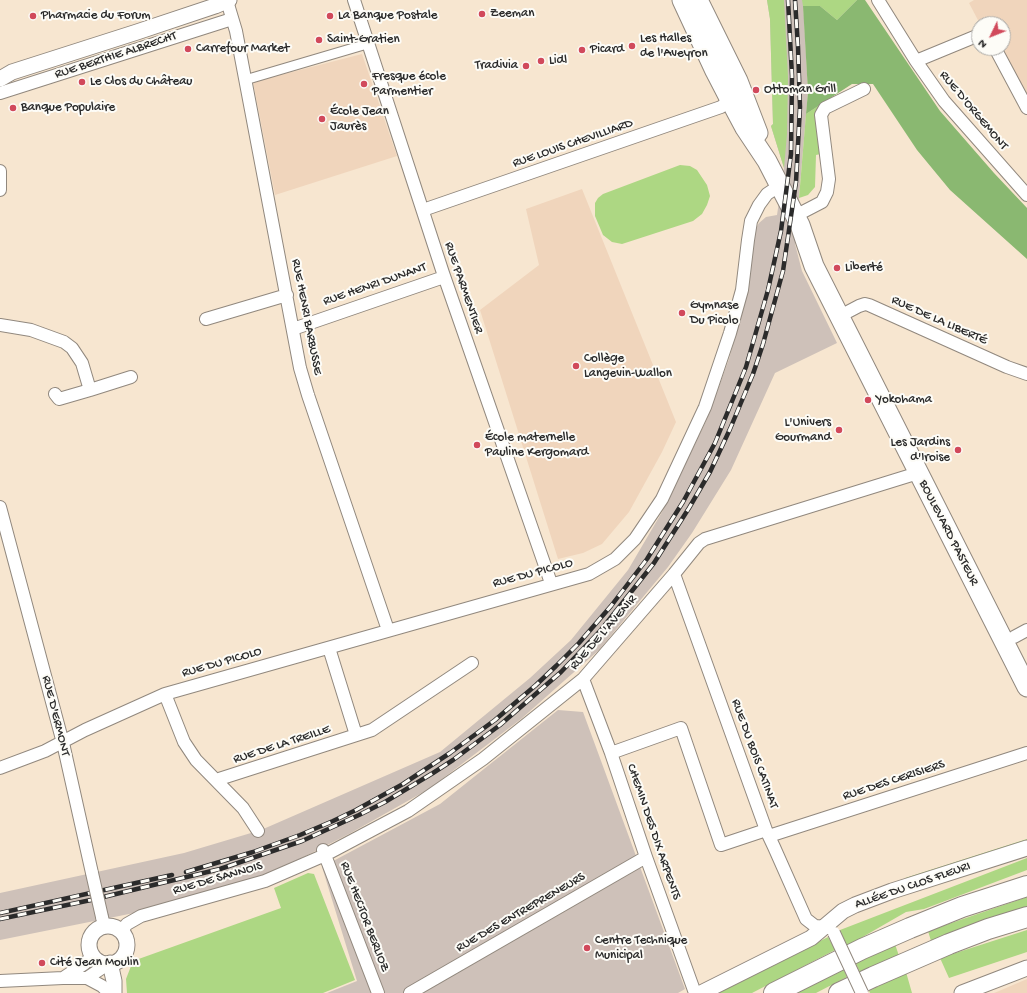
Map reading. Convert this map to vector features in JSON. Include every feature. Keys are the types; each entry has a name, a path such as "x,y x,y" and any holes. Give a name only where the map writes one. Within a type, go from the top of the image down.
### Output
{"highway":[{"path":"774,993 862,949 910,928 962,907 1027,886"},
{"path":"839,993 949,944 988,929 1027,917"}],"main road":[{"name":"BOULEVARD PASTEUR","path":"674,0 712,66 745,128 767,161"},
{"name":"BOULEVARD PASTEUR","path":"682,0 712,66"},
{"name":"BOULEVARD PASTEUR","path":"688,0 730,82 752,115"},
{"name":"BOULEVARD PASTEUR","path":"698,0 738,81 752,115 767,161 797,221 826,260 845,313 918,473 1027,687"},
{"name":"BOULEVARD PASTEUR","path":"845,313 1021,633 1027,661"}],"street":[{"name":"RUE PARMENTIER","path":"354,0 367,44 444,277 551,583"},
{"name":"RUE D'ORGEMONT","path":"878,0 916,61 944,101 1027,195"},
{"name":"RUE HENRI BARBUSSE","path":"228,1 236,31 300,368 388,630"},
{"name":"RUE BERTHIE ALBRECHT","path":"4,74 137,32 228,1"},
{"name":"RUE BERTHIE ALBRECHT","path":"0,93 232,19"},
{"path":"916,61 971,38"},
{"path":"245,80 367,44"},
{"path":"999,56 1027,108"},
{"path":"797,221 822,202 827,192 829,180 821,115 825,108 864,89"},
{"name":"RUE LOUIS CHEVILLIARD","path":"422,210 721,108 730,100"},
{"path":"0,171 0,190"},
{"name":"RUE DU PICOLO","path":"0,768 45,752 85,730 165,694 551,583 589,574 615,559 634,540 662,499 705,407 730,333 742,290 748,240 753,215 767,194 779,186"},
{"name":"RUE HENRI DUNANT","path":"292,329 444,277"},
{"path":"206,319 287,295"},
{"name":"RUE DE LA LIBERTÉ","path":"845,313 862,305 869,305 1007,367 1027,374"},
{"path":"0,325 31,330 64,342 72,348 82,363 90,390"},
{"path":"55,394 60,399 130,377"},
{"name":"RUE DE L'AVENIR","path":"324,853 408,811 483,758 583,679 699,543 705,539 918,473"},
{"name":"RUE D'ERMONT","path":"0,507 63,743 103,922"},
{"name":"RUE DU BOIS CATINAT","path":"674,574 768,833 806,919 815,926 830,930"},
{"path":"329,648 356,735"},
{"name":"RUE DE LA TREILLE","path":"216,780 372,730 472,663"},
{"name":"CHEMIN DES DIX ARPENTS","path":"583,679 611,753 646,857 695,993"},
{"path":"165,694 184,742 196,760 243,808 258,830"},
{"name":"RUE DES CERISIERS","path":"611,753 680,728 721,845 768,833 1027,753"},
{"name":"ALLÉE DU CLOS FLEURI","path":"701,993 830,930 843,911 855,905 892,891 1027,848"},
{"name":"RUE DE SANNOIS","path":"121,931 127,924 141,916 265,881 324,853"},
{"name":"RUE HECTOR BERLIOZ","path":"324,853 378,993"},
{"name":"RUE DES ENTREPRENEURS","path":"410,993 646,857"},
{"path":"87,978 121,958 124,954 126,942 121,931 103,922 90,938 89,945 93,956 102,963 109,964"},
{"path":"830,930 862,993"},
{"path":"63,978 93,956"},
{"path":"109,964 114,981 114,993"},
{"path":"962,993 1027,968"},
{"path":"0,981 87,978 102,986 109,993"}],"shaded area":[{"path":"767,0 803,0 808,92 795,244 802,271 837,343 775,373 731,470 692,533 668,567 599,650 521,719 429,789 349,834 270,874 134,913 0,940 0,893 184,853 261,830 440,752 530,678 571,640 628,570 662,512 707,419 729,359 745,300 756,228 766,217 777,215 784,168 771,126 773,124 770,19"},
{"path":"974,0 1027,0 1027,95 1005,56 1011,56 1011,16 976,16 969,3"},
{"name":"École Jean Jaurès","path":"362,54 397,156 275,195 253,82"},
{"name":"Collège Langevin-Wallon","path":"582,189 676,422 662,452 629,512 602,544 583,553 558,559 480,310 539,265 526,209"},
{"path":"558,710 583,712 685,989 678,993 327,993 357,981 322,867 440,804"},
{"path":"1027,979 1027,993 994,993 999,991"}],"green space":[{"path":"767,0 784,0 788,77 787,134 784,168 771,126 773,124 770,19"},
{"path":"802,0 857,0 837,20 820,6 803,6"},
{"path":"857,0 865,0 940,111 1027,208 1027,259 950,190 917,150 873,84 852,84 806,114 808,92 803,6 820,6 837,20"},
{"path":"818,106 821,154 816,155 815,187 808,195 799,198 806,114"},
{"path":"680,165 690,166 697,170 707,185 710,196 702,214 693,221 622,244 612,242 603,235 595,216 595,203 598,198 603,194"},
{"path":"1027,839 1027,844 905,882 905,878"},
{"path":"1027,858 1027,870 924,909 906,912 847,946 840,930"},
{"path":"308,873 314,874 355,980 323,993 127,993 126,979 133,961 281,908 274,888"},
{"path":"1027,897 1027,908 931,941 928,931"},
{"path":"1027,930 1027,952 949,978 940,958"},
{"path":"828,937 835,950 752,993 718,993"},
{"path":"895,944 899,956 860,972 855,962"},
{"path":"843,968 847,977 816,993 796,993"},
{"path":"906,972 912,993 870,993 869,991"}],"railway":[{"path":"186,872 253,852 333,821 403,784 450,753 495,720 556,666 579,643 611,606 647,559 683,502 715,443 746,367 768,290 781,231 791,154 792,76 788,0"},
{"path":"0,919 91,900 220,869 302,841 359,815 385,802 433,773 500,725 561,672 601,630 654,563 710,472 753,374 763,344 783,271 796,182 800,107 795,0"},
{"path":"0,913 172,875"}],"place":[{"name":"Zeeman","path":"482,14"},
{"name":"Pharmacie du Forum","path":"33,16"},
{"name":"La Banque Postale","path":"330,16"},
{"name":"Saint-Gratien","path":"319,40"},
{"name":"Les Halles de l'Aveyron","path":"632,46"},
{"name":"Carrefour Market","path":"188,49"},
{"name":"Picard","path":"582,50"},
{"name":"Lidl","path":"541,61"},
{"name":"Tradivia","path":"526,66"},
{"name":"Le Clos du Château","path":"82,82"},
{"name":"Fresque école Parmentier","path":"364,84"},
{"name":"Ottoman Grill","path":"756,90"},
{"name":"Banque Populaire","path":"13,108"},
{"name":"École Jean Jaurès","path":"322,119"},
{"name":"Liberté","path":"837,268"},
{"name":"Gymnase Du Picolo","path":"682,313"},
{"name":"Collège Langevin-Wallon","path":"576,366"},
{"name":"Yokohama","path":"868,400"},
{"name":"L'Univers Gourmand","path":"839,430"},
{"name":"École maternelle Pauline Kergomard","path":"477,445"},
{"name":"Les Jardins d'Iroise","path":"958,450"},
{"name":"Centre Technique Municipal","path":"587,948"},
{"name":"Cité Jean Moulin","path":"42,963"}]}
